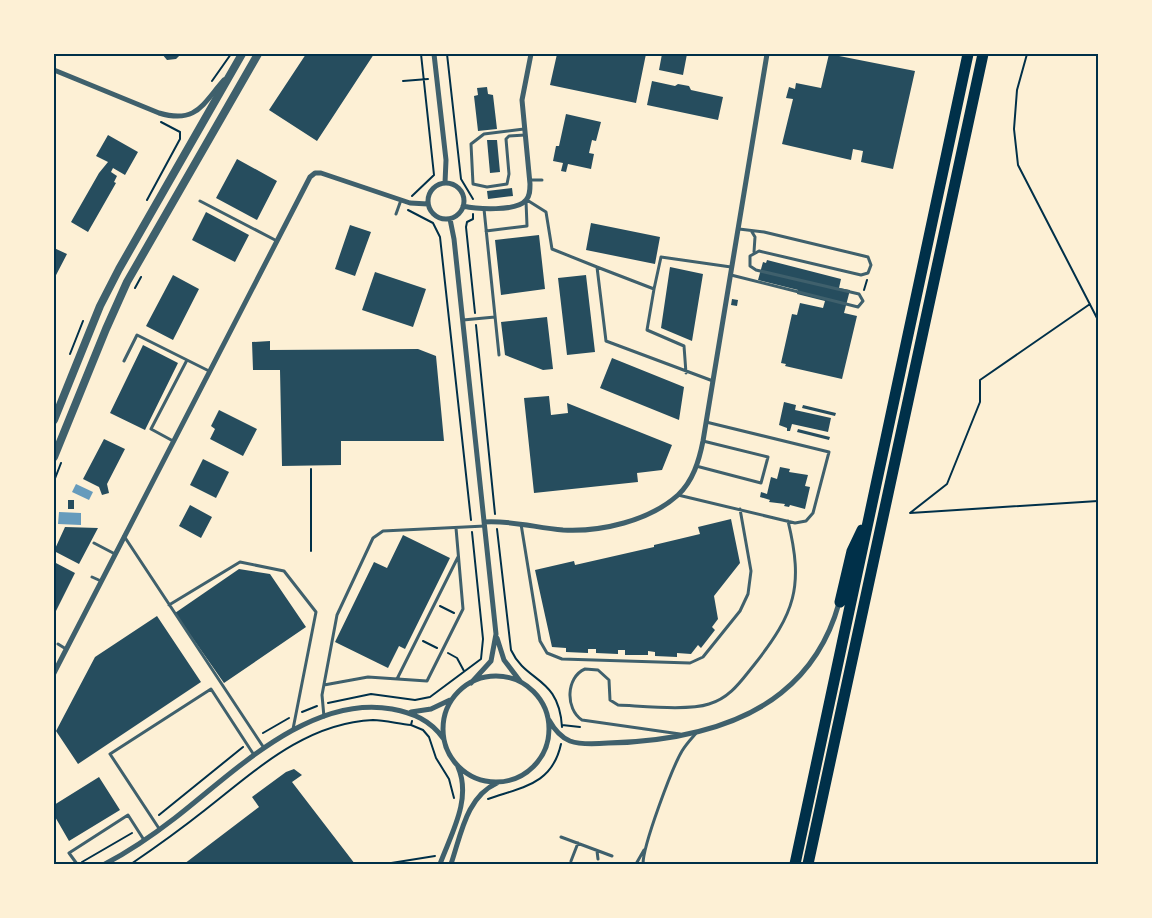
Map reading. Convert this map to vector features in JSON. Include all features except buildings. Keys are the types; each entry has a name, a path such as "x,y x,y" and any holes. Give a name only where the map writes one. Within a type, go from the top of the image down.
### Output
{"highway":[{"path":"795,864 968,54"},
{"path":"808,864 983,54"},
{"path":"840,602 852,551 871,508"}],"street":[{"path":"54,420 96,315 119,269 242,54"},
{"path":"54,457 123,291 258,54"},
{"path":"434,54 446,160 445,183"},
{"path":"463,206 473,209 484,209 518,205 526,200 530,191 522,95 530,54"},
{"path":"484,524 496,521 571,530 610,526 658,509 678,495 696,466 704,441 766,54"},
{"path":"54,70 152,111 176,117 192,114 203,106 229,74"},
{"path":"54,673 308,179 314,173 410,203 428,204"},
{"path":"445,183 453,184 464,197 463,206 457,215 450,219 434,215 428,204 431,190 437,185 445,183"},
{"path":"450,219 454,239 496,634 504,660 522,683 540,698 549,720 562,736 579,743 646,741 699,730 751,712 787,688 801,675 822,646 832,626 840,602"},
{"path":"106,864 145,841 254,755 293,730 324,717 368,708 413,713 436,708 452,699 491,661 496,634"},
{"path":"471,682 494,676 507,677 522,683"},
{"path":"452,699 444,717 444,738 448,753 458,766 478,779 498,782"},
{"path":"413,713 427,722 444,738"},
{"path":"451,864 474,802 485,789 498,782 518,778 538,763 548,740 549,720"},
{"path":"440,864 463,800 463,782 458,766"}],"lane":[{"path":"525,132 508,136 506,139 510,174 507,184 487,187 473,184 471,144 484,134 525,132"},
{"path":"530,180 542,180"},
{"path":"200,200 277,241"},
{"path":"396,214 401,200"},
{"path":"486,231 527,226 526,200"},
{"path":"526,200 546,212 552,249 654,289"},
{"path":"484,209 499,355"},
{"path":"738,229 764,232 864,256 872,265 868,273 861,275 759,251 754,252"},
{"path":"730,275 853,307 858,307 861,304 862,297 859,294 756,270 750,266 749,261 754,252 755,237 752,231"},
{"path":"686,373 684,346 647,330 660,257 732,267"},
{"path":"597,267 606,341 686,373 713,381"},
{"path":"462,320 495,317"},
{"path":"124,361 137,335 209,371"},
{"path":"173,441 151,429 186,360"},
{"path":"678,495 788,521 802,522 813,513 829,452 706,422"},
{"path":"696,466 761,483 768,457 704,441"},
{"path":"520,524 540,641 547,653 562,658 690,663 704,657 740,611 748,594 752,571 740,509"},
{"path":"682,734 591,722 578,717 573,711 571,702 575,676 585,669 594,669 609,680 610,700 618,705 701,706 730,694 774,639 790,609 796,570 788,521"},
{"path":"324,717 324,685 340,606 372,538 383,531 456,528 484,524"},
{"path":"324,685 368,677 427,681 464,609 456,528"},
{"path":"124,536 264,748"},
{"path":"94,543 115,554"},
{"path":"397,679 459,556"},
{"path":"169,605 240,562 284,570 316,612 293,730"},
{"path":"92,577 101,581"},
{"path":"58,644 66,649"},
{"path":"160,830 110,754 211,689 254,755"},
{"path":"636,864 645,847 680,755 699,730"},
{"path":"77,864 70,853 128,815 145,841"},
{"path":"561,837 612,856"},
{"path":"571,861 578,843"},
{"path":"643,864 645,847"},
{"path":"597,851 598,859"}],"path":[{"path":"211,82 231,54"},
{"path":"422,54 434,175 422,189 413,195 408,211 429,220 436,228 440,238 472,526"},
{"path":"447,54 461,179 472,196 473,219 467,222 466,227 511,650 519,663 538,678 554,695 560,710 562,736 556,758 540,779 524,789 484,801"},
{"path":"1027,54 1017,90 1014,129 1018,165 1098,320"},
{"path":"403,81 424,79"},
{"path":"143,207 181,136 180,132 174,127 149,118 152,111"},
{"path":"134,289 144,272"},
{"path":"862,297 868,273"},
{"path":"1090,304 980,380 980,402 947,484 910,513 1098,501"},
{"path":"70,354 87,314"},
{"path":"54,481 64,456"},
{"path":"311,469 311,551"},
{"path":"435,604 460,616"},
{"path":"411,726 415,700"},
{"path":"131,864 179,830 258,767 300,740 335,727 372,720 411,726 423,730 429,737 436,758 452,785 454,803"},
{"path":"385,864 436,855"}],"water":[{"path":"76,484 93,492 89,500 72,492"},
{"path":"59,512 81,513 81,525 58,524"}]}
